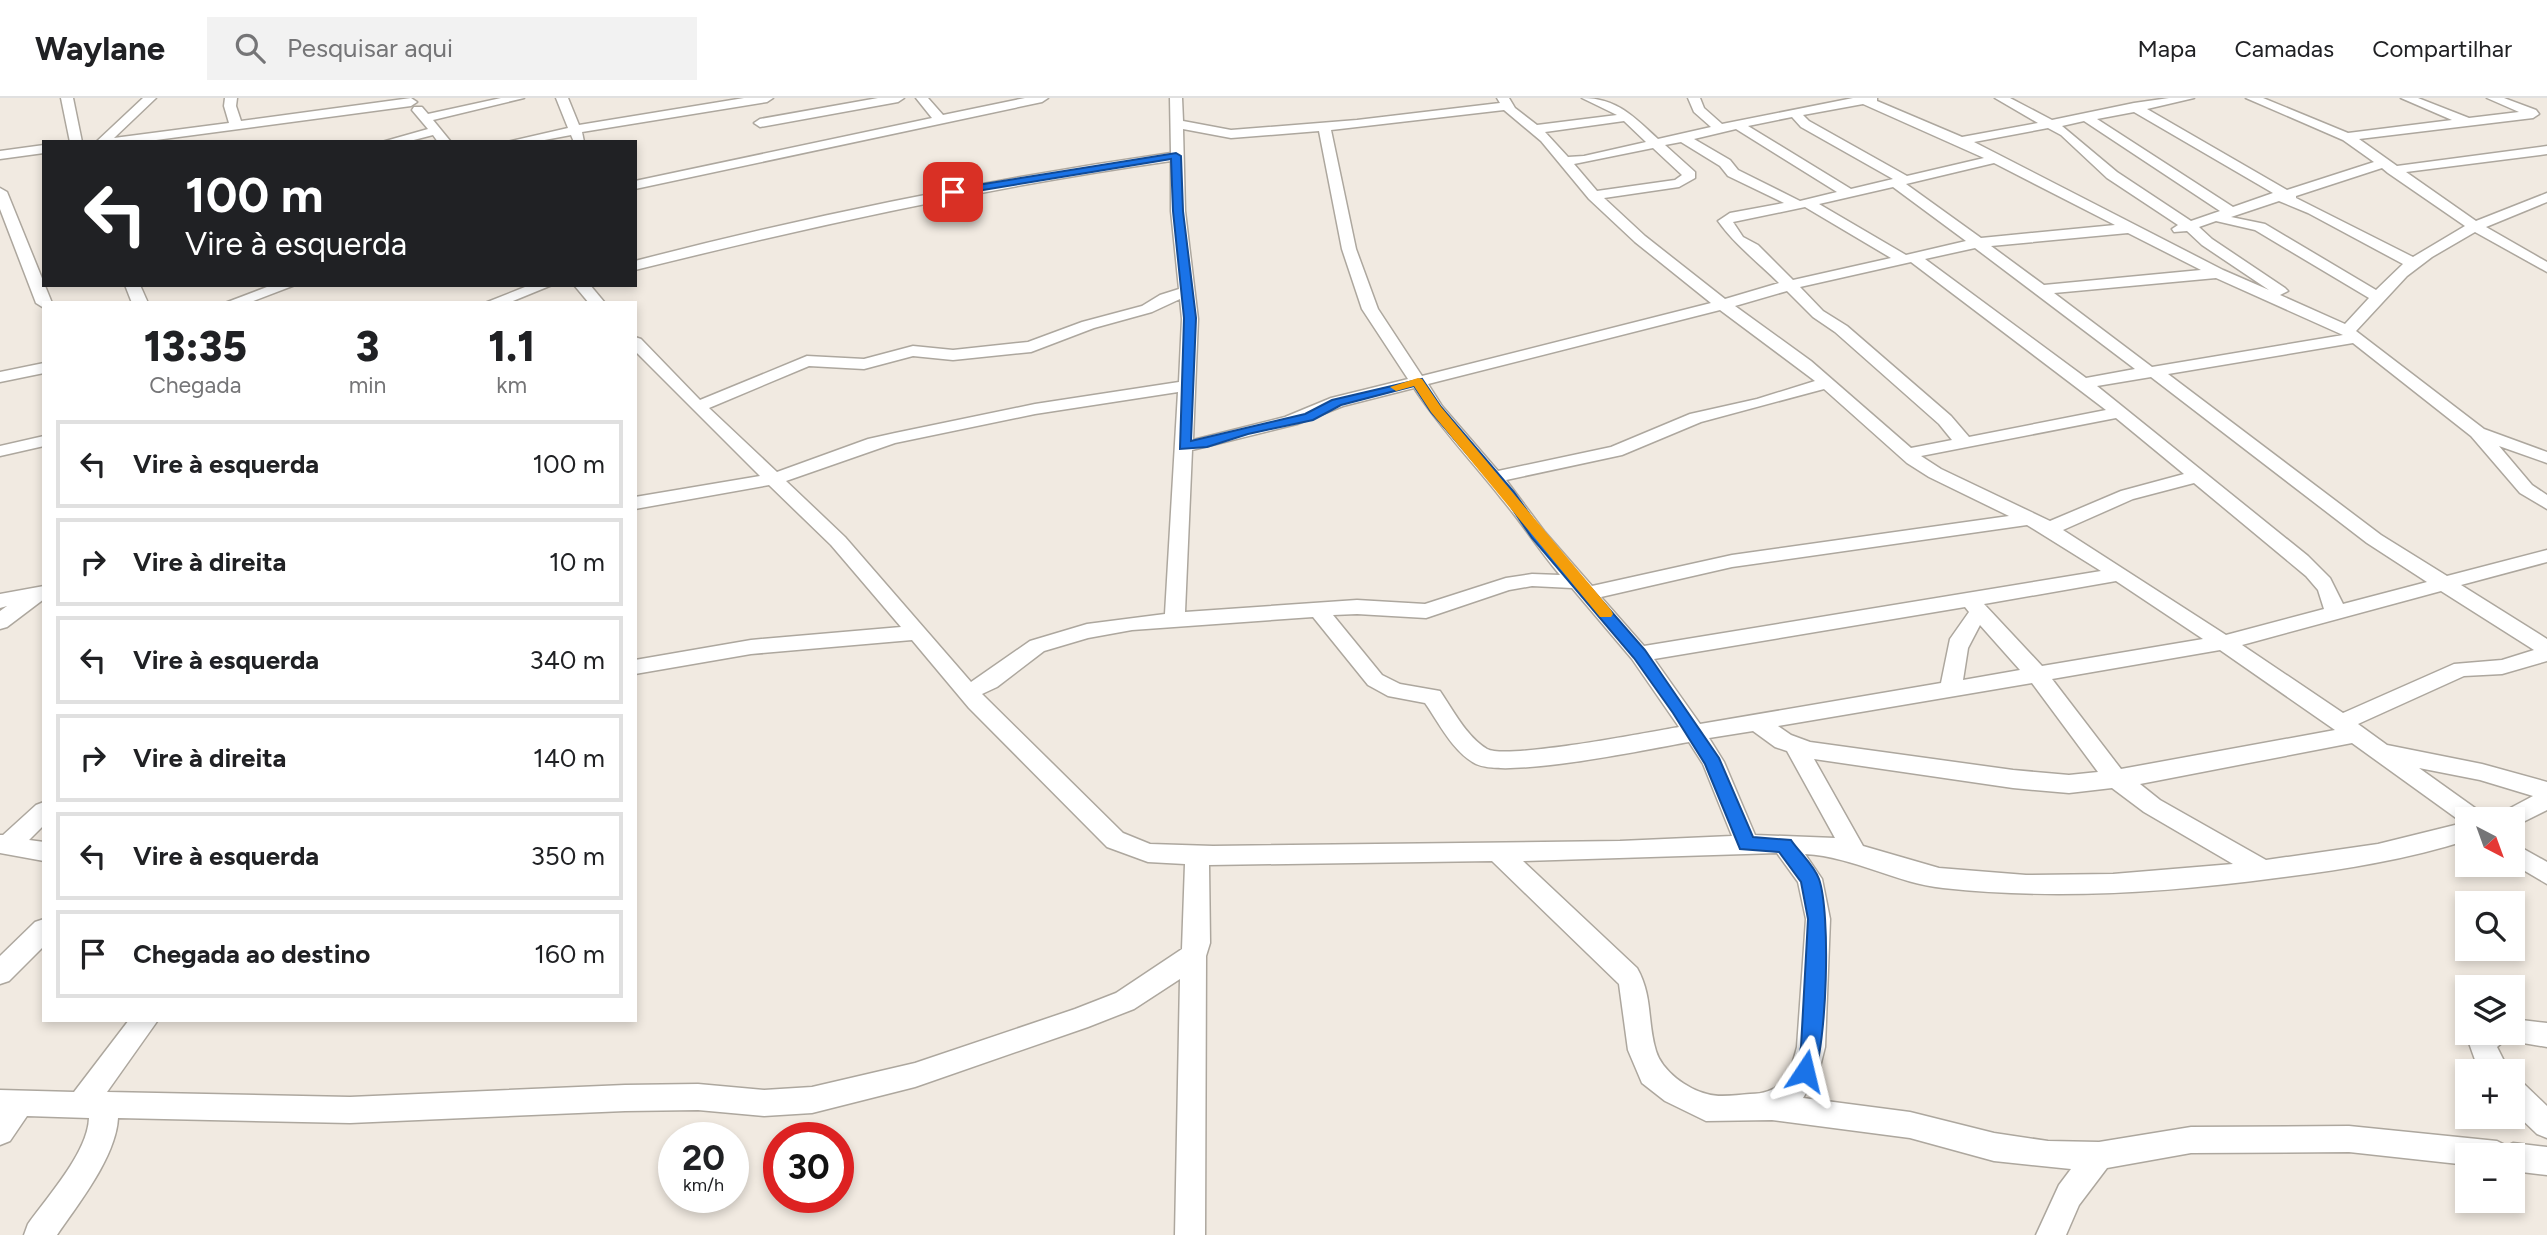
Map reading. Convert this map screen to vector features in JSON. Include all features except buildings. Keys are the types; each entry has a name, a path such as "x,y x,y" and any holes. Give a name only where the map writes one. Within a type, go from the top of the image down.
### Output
{"street":[{"path":"67,98 76,140"},
{"path":"104,140 150,98"},
{"path":"231,98 230,106 236,125"},
{"path":"425,118 518,98"},
{"path":"562,98 578,136"},
{"path":"535,140 578,136 767,98"},
{"path":"760,123 898,98"},
{"path":"922,98 939,118"},
{"path":"637,185 1042,98"},
{"path":"1175,619 1190,318 1178,211 1176,98"},
{"path":"1588,98 1615,106 1689,174 1688,178 1650,188 1594,196"},
{"path":"1694,98 1698,109 1720,129"},
{"path":"1565,161 1584,160 1861,99 1888,98"},
{"path":"2001,98 2065,132 2112,175 2190,226 2207,242 2351,335 2477,432 2526,489 2547,503"},
{"path":"1961,141 2188,98"},
{"path":"2252,98 2347,138 2475,226 2547,268"},
{"path":"2407,98 2467,122"},
{"path":"2494,98 2547,119"},
{"path":"1861,99 1961,141 2218,273 2323,319"},
{"path":"126,140 410,100 443,140"},
{"path":"1178,124 1231,134 1324,127 1505,102 1565,161 1594,196 1653,250 1827,383 1907,454 1935,473 2048,528 2290,686 2457,807"},
{"path":"2134,107 2281,195 2298,202 2375,247 2414,263"},
{"path":"1794,113 1805,124 1901,181 2062,309 2152,372 2374,539 2547,651"},
{"path":"2347,138 2533,114"},
{"path":"2085,116 2108,134 2231,212"},
{"path":"1534,129 1625,117"},
{"path":"1776,117 1805,124"},
{"path":"1738,125 1849,193"},
{"path":"1324,127 1349,249 1370,309 1436,410 1639,654 1694,732 1713,762 1747,844"},
{"path":"397,140 436,131"},
{"path":"1684,138 1725,163 1733,173 1803,204 1910,259 2083,383 2301,559 2325,583 2364,607"},
{"path":"0,155 42,149"},
{"path":"2152,238 2281,195 2388,167 2547,150"},
{"path":"637,265 880,205 1100,166 1176,156"},
{"path":"1962,443 1960,435 1945,419 1841,329 1818,314 1753,248 1738,240 1725,221 1735,216 1803,204 1995,159"},
{"path":"0,192 43,301"},
{"path":"2083,383 2351,335 2377,297 2414,263 2475,226 2547,197"},
{"path":"2531,203 2547,211"},
{"path":"2214,218 2260,227 2377,297"},
{"path":"1184,446 1207,443 1244,431 1309,417 1337,402 1723,305 1790,285 1977,243 2132,228"},
{"path":"2040,290 2218,273"},
{"path":"238,301 282,287"},
{"path":"498,301 539,287"},
{"path":"583,287 596,301"},
{"path":"698,407 807,361 824,365 864,364 913,351 953,355 1031,346 1088,325 1147,309 1165,298 1187,292"},
{"path":"1749,324 1754,312 1753,296"},
{"path":"637,344 698,407 838,541 968,692 1115,840 1148,853 1197,855 1674,849 1714,844 1824,846 1935,878 2016,885 2069,886 2169,882 2263,870 2411,849 2455,835"},
{"path":"0,377 42,368"},
{"path":"1494,477 1616,451 1696,418 1761,403 1827,383"},
{"path":"637,503 775,479 895,438 1035,409 1187,386"},
{"path":"1907,454 2120,412"},
{"path":"2477,432 2547,458"},
{"path":"0,451 42,440"},
{"path":"2048,528 2073,521 2127,495 2198,476"},
{"path":"968,692 989,682 1037,646 1052,640 1132,623 1357,607 1426,611 1506,584 1547,580 1584,587 1732,561 2030,519"},
{"path":"1318,610 1375,680 1396,691 1432,696 1466,745 1483,758 1491,760 1565,755 1951,688 2037,674 2060,673 2221,643 2547,556"},
{"path":"1547,580 1561,562"},
{"path":"1639,654 1972,622 2117,575"},
{"path":"2325,583 2333,599 2334,611"},
{"path":"0,601 38,594"},
{"path":"0,622 38,594"},
{"path":"1972,622 2013,651 2037,674 2115,778 2152,806 2263,870"},
{"path":"1951,688 1954,654 1972,622"},
{"path":"637,667 751,647 917,633"},
{"path":"1755,721 1796,747 2069,785 2115,778 2348,729 2461,668 2502,667 2547,651"},
{"path":"1796,747 1855,853"},
{"path":"2379,751 2482,772 2547,791"},
{"path":"2525,811 2547,800"},
{"path":"4,844 42,813"},
{"path":"4,844 42,852"},
{"path":"1772,1107 1791,1092 1805,1071 1808,1059 1818,919 1810,880 1784,845"},
{"path":"1497,851 1628,976 1634,987 1642,1050 1652,1074 1675,1092 1706,1108 1772,1107 1910,1125 2008,1149 2048,1155 2099,1156 2191,1140 2349,1139 2455,1150"},
{"path":"1190,1235 1193,956 1197,943 1197,855"},
{"path":"2525,860 2547,874"},
{"path":"0,973 42,931"},
{"path":"0,1132 9,1104 350,1110 565,1099 698,1097 764,1103 812,1100 915,1075 1079,1019 1125,1001 1193,956"},
{"path":"93,1104 144,1022"},
{"path":"2525,1032 2547,1035"},
{"path":"39,1235 86,1166 103,1130 93,1104"},
{"path":"2525,1104 2547,1125"},
{"path":"2051,1235 2069,1195 2099,1156"},
{"path":"2525,1158 2547,1161"}],"slow traffic":[{"path":"1396,387 1418,382 1436,410 1510,495 1537,535 1605,614"}],"route":[{"path":"953,192 1100,166 1176,156 1178,211 1190,318 1184,446 1207,443 1244,431 1309,417 1337,402 1418,382 1436,410 1510,495 1537,535 1639,654 1679,709 1713,762 1747,844 1784,845 1810,880 1818,919 1811,1047 1805,1071"}]}
